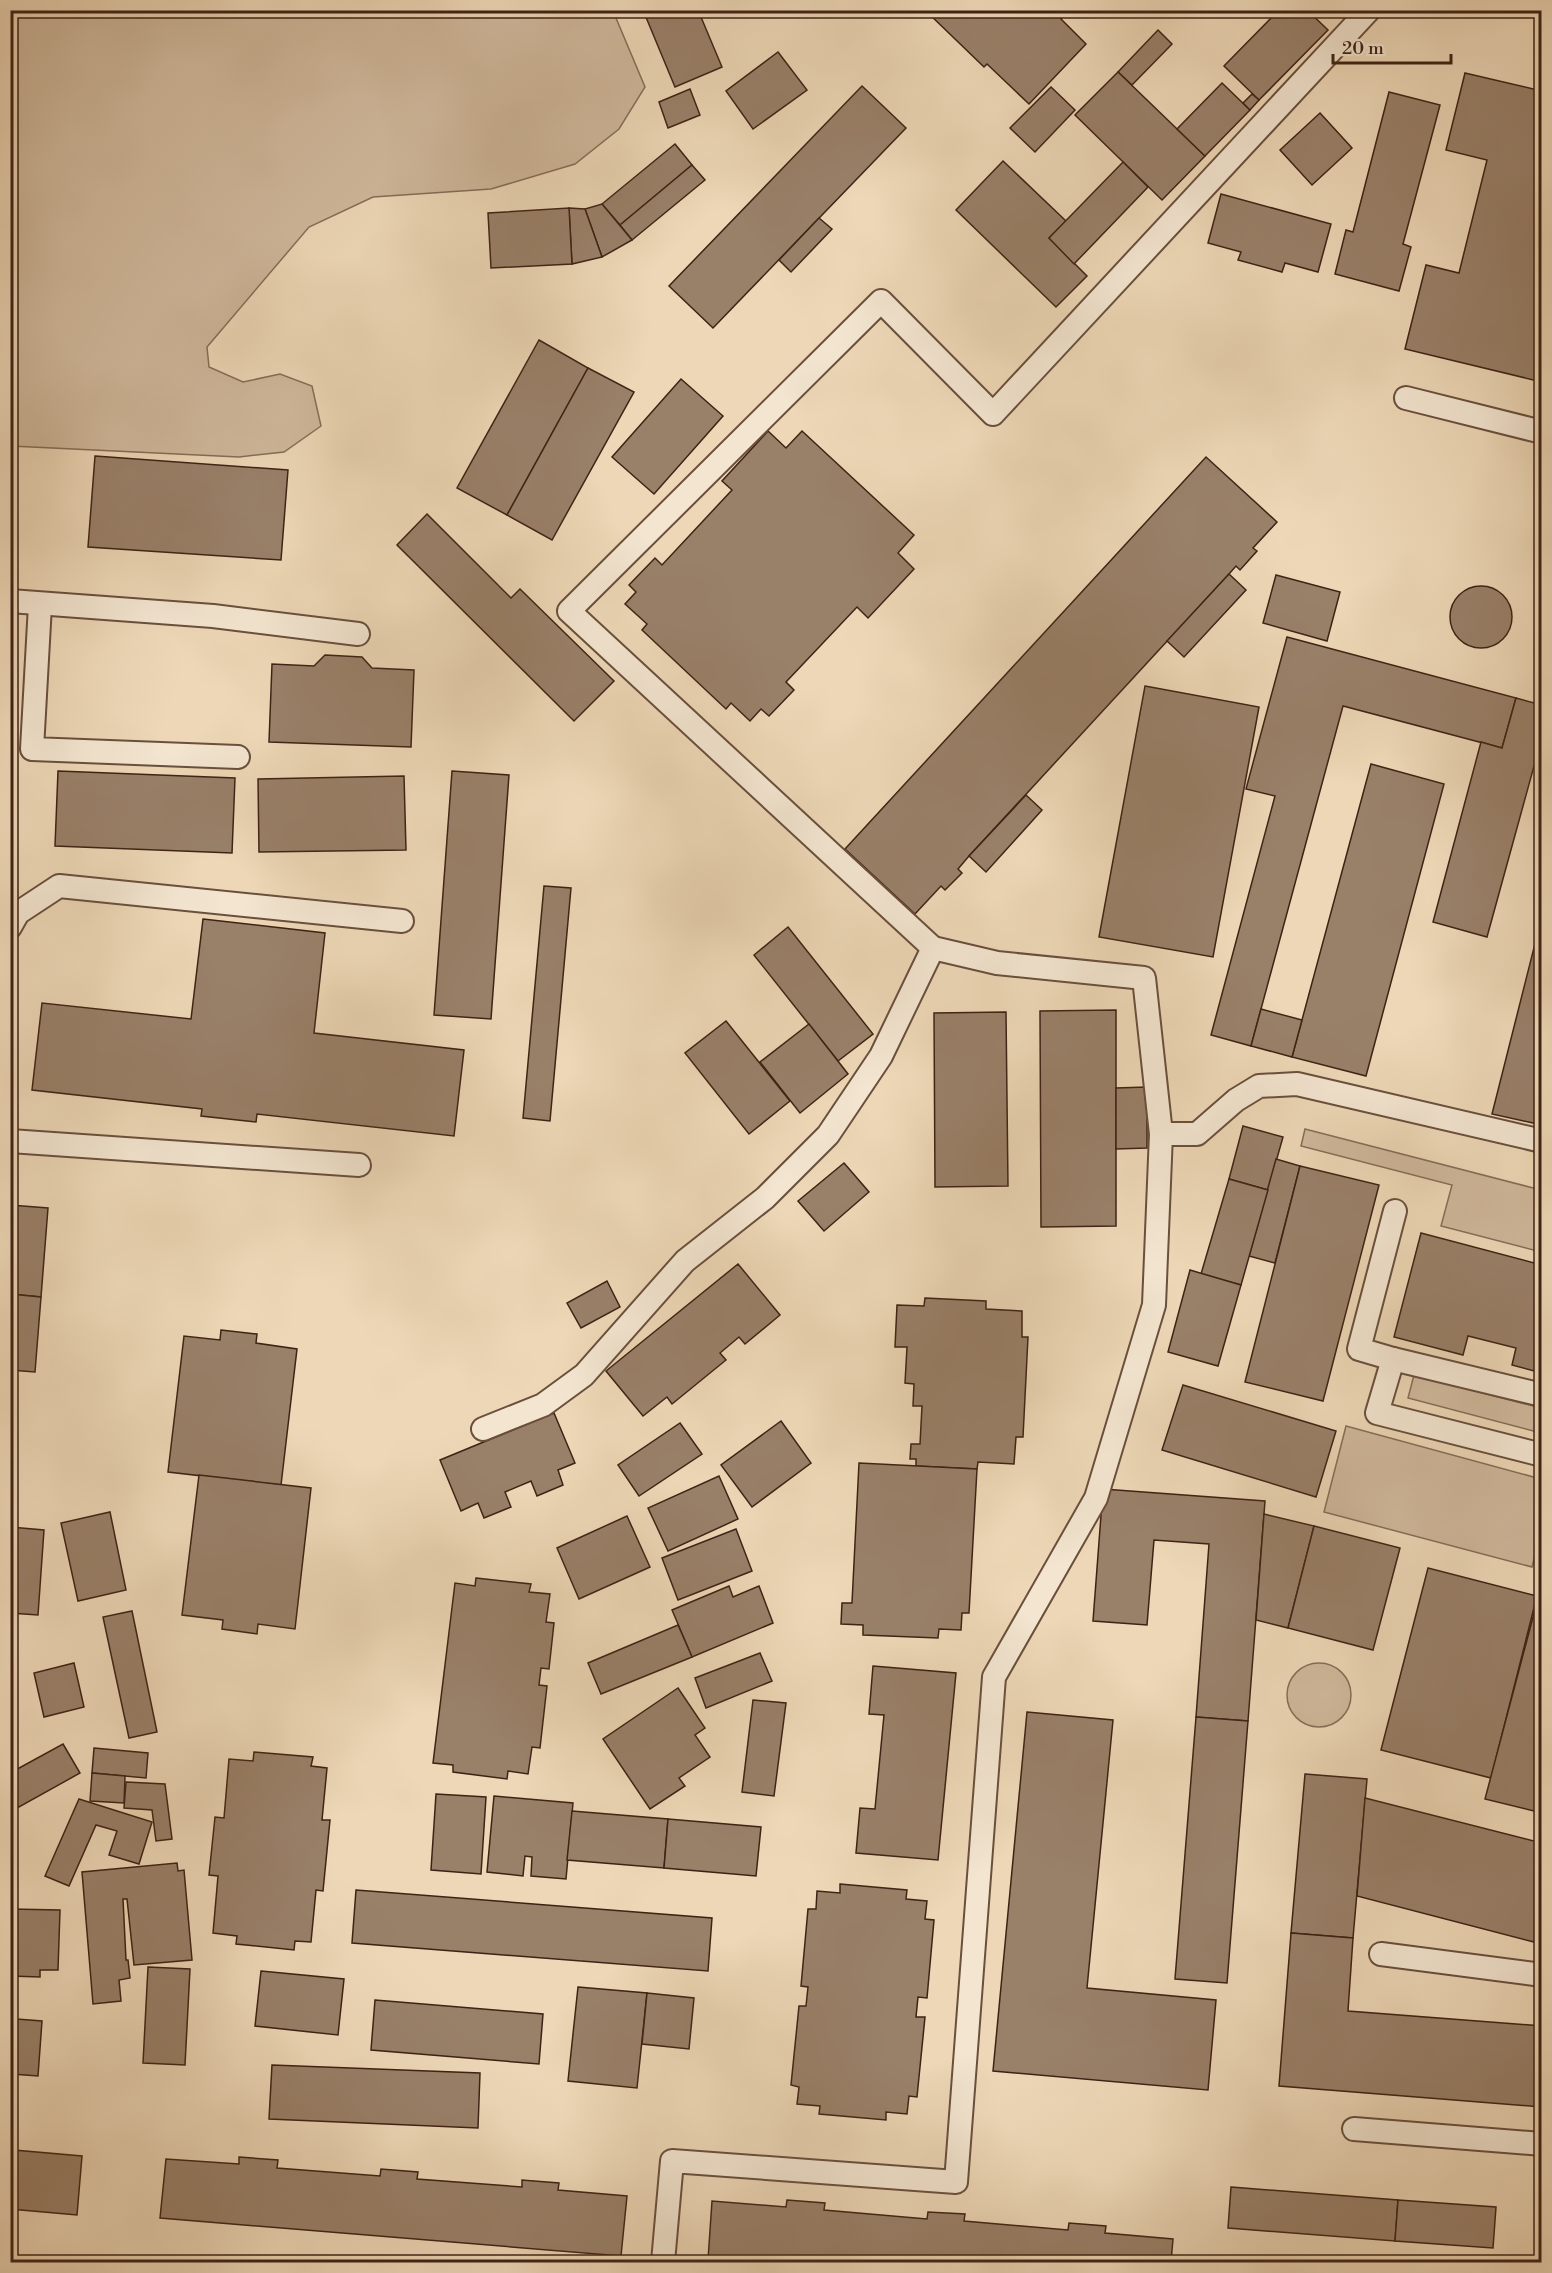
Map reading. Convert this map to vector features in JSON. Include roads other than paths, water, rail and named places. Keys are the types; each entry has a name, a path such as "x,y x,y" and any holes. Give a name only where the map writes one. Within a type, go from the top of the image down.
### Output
{"lane":[{"path":"663,2262 672,2161 956,2182 994,1677 1096,1498 1154,1305 1161,1134 1144,978 997,963 933,948 569,611 881,301 993,414 1369,10"},
{"path":"1406,398 1542,432"},
{"path":"10,601 213,616 358,634"},
{"path":"40,605 32,749 238,757"},
{"path":"10,927 18,913 59,886 402,921"},
{"path":"483,1429 543,1405 585,1375 685,1261 765,1198 828,1135 882,1056 933,948"},
{"path":"1161,1134 1197,1134 1236,1100 1259,1086 1297,1084 1542,1141"},
{"path":"10,1141 359,1164"},
{"path":"1395,1210 1359,1349 1542,1395"},
{"path":"1393,1359 1377,1413 1542,1455"},
{"path":"1382,1954 1542,1975"},
{"path":"1354,2129 1542,2144"}]}
